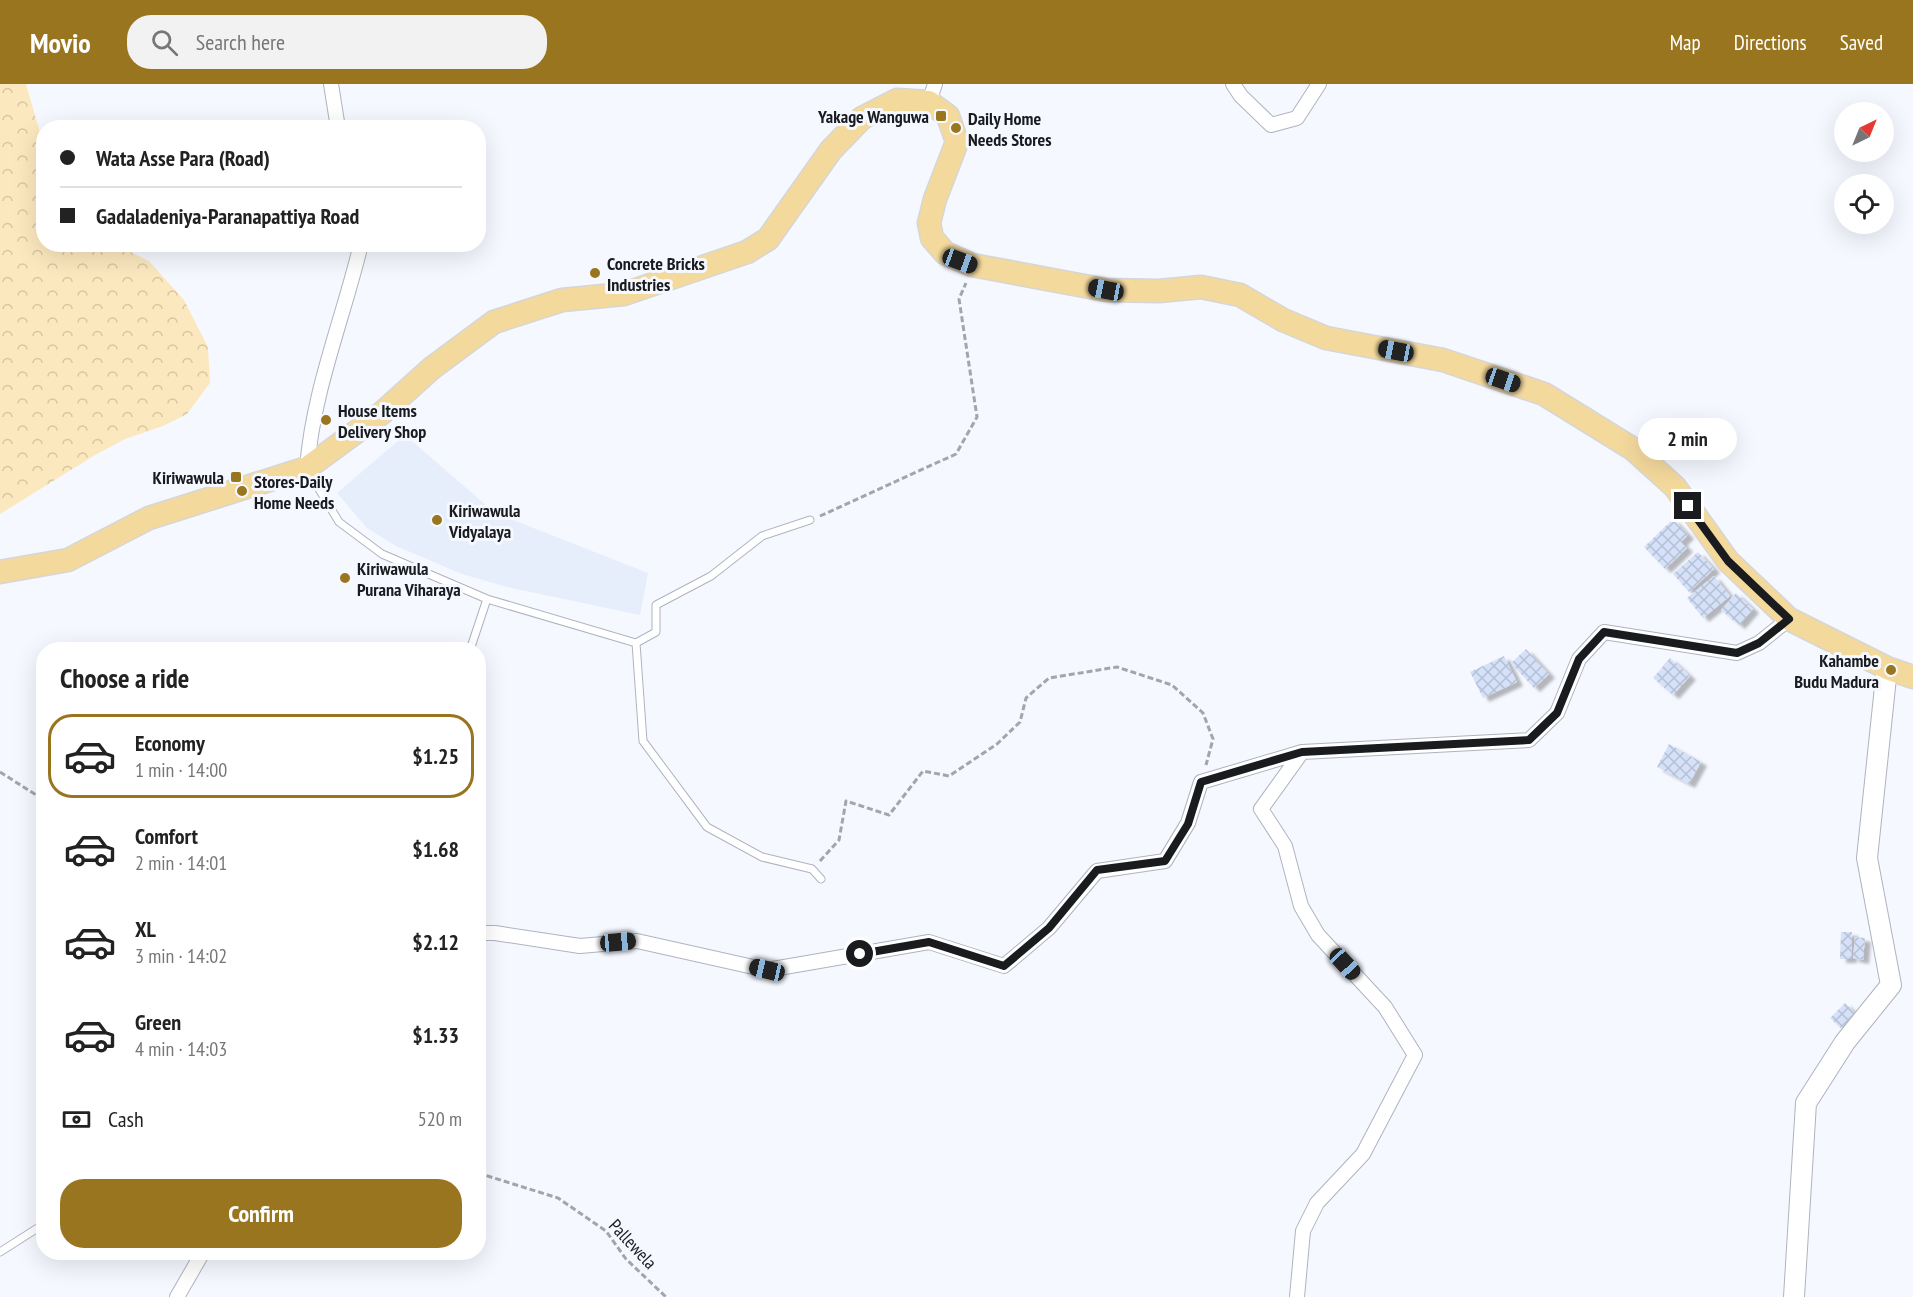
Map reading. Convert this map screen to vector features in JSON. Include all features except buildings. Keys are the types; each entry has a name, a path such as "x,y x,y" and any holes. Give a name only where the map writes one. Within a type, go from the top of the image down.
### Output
{"main road":[{"path":"0,572 68,560 149,518 307,468 382,413 432,368 494,322 562,300 624,294 747,252 768,239 831,150 862,118 897,99 932,93 948,116 957,142 935,199 929,223 932,238 945,253 972,266 1106,290 1159,291 1201,287 1240,295 1283,320 1326,338 1443,360 1544,394 1633,449 1675,487 1728,561 1789,619 1887,669 1913,677"}],"street":[{"path":"331,84 337,120"},
{"path":"1233,84 1241,96 1271,125 1297,118 1319,84"},
{"path":"307,468 309,441 324,371 359,252"},
{"path":"486,933 580,946 637,941 767,970 929,942 1004,966 1049,928 1097,870 1165,861 1188,824 1201,782 1302,752 1529,740 1557,713 1579,659 1604,632 1737,653 1759,643 1789,619"},
{"path":"1794,1297 1806,1103 1845,1042 1891,985 1867,858 1887,669"},
{"path":"1297,1297 1303,1231 1317,1203 1363,1154 1415,1055 1385,1007 1318,935 1300,906 1285,846 1261,809 1302,752"},
{"path":"177,1297 198,1260"}],"lane":[{"path":"307,468 339,522 382,554 487,599 636,643 656,632 656,605 711,576 762,536 810,520"},
{"path":"473,642 487,599"},
{"path":"636,643 644,741 707,827 762,857 812,869 821,879"},
{"path":"0,1252 36,1229"}],"path":[{"path":"810,520 956,454 977,417 959,299 972,266"},
{"path":"812,869 839,840 846,801 890,815 923,771 949,776 997,744 1020,722 1026,698 1049,678 1117,667 1172,685 1203,713 1213,739 1201,782"},
{"path":"0,772 36,795"},
{"name":"Pallewela","path":"486,1175 558,1197 606,1231 626,1259 666,1297"}],"shaded area":[{"name":"Kiriwawula Vidyalaya","path":"405,435 495,513 648,573 640,615 507,587 462,574 396,546 367,528 337,493"}],"green space":[{"path":"0,84 26,84 36,120 36,252 130,252 149,261 184,300 208,347 210,383 187,414 163,426 125,439 95,455 0,514"}],"place":[{"name":"Yakage Wanguwa","path":"941,116"},
{"name":"Daily Home Needs Stores","path":"956,128"},
{"name":"Concrete Bricks Industries","path":"595,273"},
{"name":"House Items Delivery Shop","path":"326,420"},
{"name":"Kiriwawula","path":"236,477"},
{"name":"Stores-Daily Home Needs","path":"242,491"},
{"name":"Kiriwawula Vidyalaya","path":"437,520"},
{"name":"Kiriwawula Purana Viharaya","path":"345,578"},
{"name":"Kahambe Budu Madura","path":"1891,670"}],"route":[{"path":"860,954 929,942 1004,966 1049,928 1097,870 1165,861 1188,824 1201,782 1302,752 1529,740 1557,713 1579,659 1604,632 1737,653 1759,643 1789,619 1728,561 1688,506"}]}
